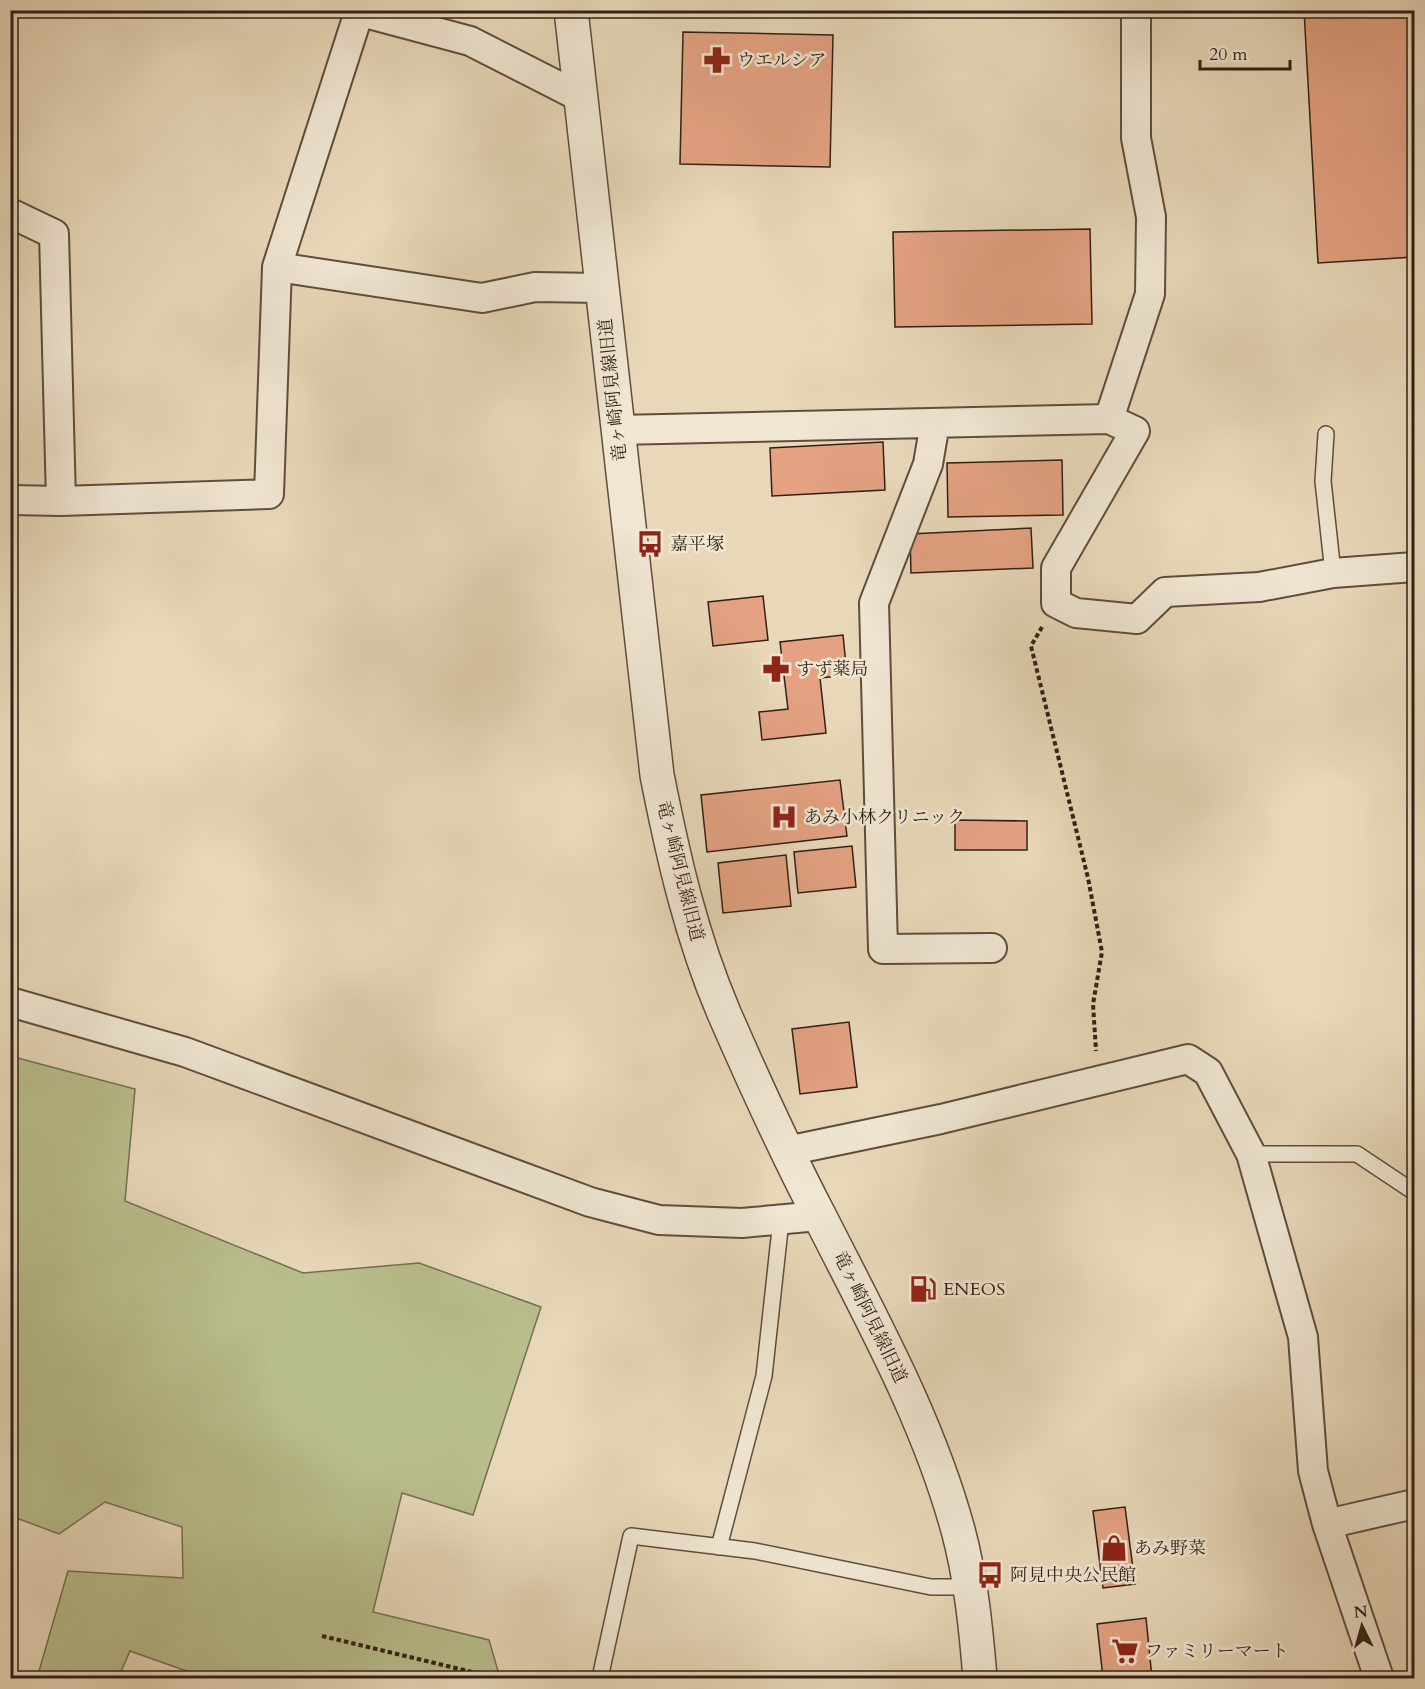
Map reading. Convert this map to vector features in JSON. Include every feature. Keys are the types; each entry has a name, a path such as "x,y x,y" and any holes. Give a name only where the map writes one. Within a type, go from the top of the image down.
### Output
{"street":[{"name":"竜ヶ崎阿見線旧道","path":"571,10 657,775 674,862 694,935 723,1011 819,1216 916,1412 939,1467 958,1531 970,1587 980,1678"},
{"path":"1109,419 1150,294 1151,217 1136,138 1136,10"},
{"path":"10,500 61,501 269,494 277,267 357,11 470,41 580,97"},
{"path":"10,213 54,234 61,501"},
{"path":"277,267 482,298 535,286 602,288"},
{"path":"617,430 1109,419 1135,431 1056,568 1056,603 1076,613 1137,619 1165,592 1259,587 1333,573 1414,567"},
{"path":"935,423 928,465 874,603 883,950 993,948"},
{"path":"10,1002 185,1052 590,1202 659,1220 742,1223 819,1216"},
{"path":"788,1151 941,1119 1097,1079 1188,1059 1208,1072 1251,1154 1303,1337 1313,1471 1327,1524 1379,1678"},
{"path":"1327,1524 1414,1504"}],"lane":[{"path":"1326,434 1323,481 1333,573"},
{"path":"1251,1154 1357,1154 1414,1192"},
{"path":"719,1547 764,1377 781,1220"},
{"path":"600,1678 631,1536 754,1551 931,1587 970,1587"}],"path":[{"path":"1056,603 1031,646 1088,878 1102,952 1093,1004 1097,1079"},
{"path":"322,1636 497,1678"}],"green space":[{"path":"10,1056 135,1089 125,1201 303,1273 419,1263 541,1307 473,1515 402,1493 373,1612 489,1640 500,1678 206,1678 130,1651 118,1678 37,1678 68,1571 183,1578 182,1527 105,1502 59,1534 11,1516"}],"building":[{"path":"1304,10 1414,10 1414,257 1318,263"},
{"path":"683,32 833,35 830,167 680,164"},
{"path":"1090,229 1092,324 895,327 893,232"},
{"path":"883,442 885,490 772,496 770,448"},
{"path":"1062,460 1063,515 948,517 947,463"},
{"path":"1031,528 1033,568 911,573 910,534"},
{"path":"763,596 768,640 713,646 708,602"},
{"path":"843,635 847,675 820,678 826,733 762,740 759,712 788,709 780,642"},
{"path":"840,780 847,836 707,852 701,795"},
{"path":"955,820 1027,821 1027,850 955,850"},
{"path":"852,846 856,887 798,893 794,852"},
{"path":"786,855 791,906 723,913 718,863"},
{"path":"849,1022 857,1087 800,1094 792,1029"},
{"name":"あみ野菜","path":"1125,1507 1135,1584 1103,1588 1093,1511"},
{"name":"ファミリーマート","path":"1146,1618 1152,1678 1103,1678 1097,1624"}],"place":[{"name":"ウエルシア","path":"717,60"},
{"name":"嘉平塚","path":"650,544"},
{"name":"すず薬局","path":"776,669"},
{"name":"あみ小林クリニック","path":"784,817"},
{"name":"ENEOS","path":"923,1289"},
{"name":"あみ野菜","path":"1114,1548"},
{"name":"阿見中央公民館","path":"990,1575"},
{"name":"ファミリーマート","path":"1125,1651"}]}
